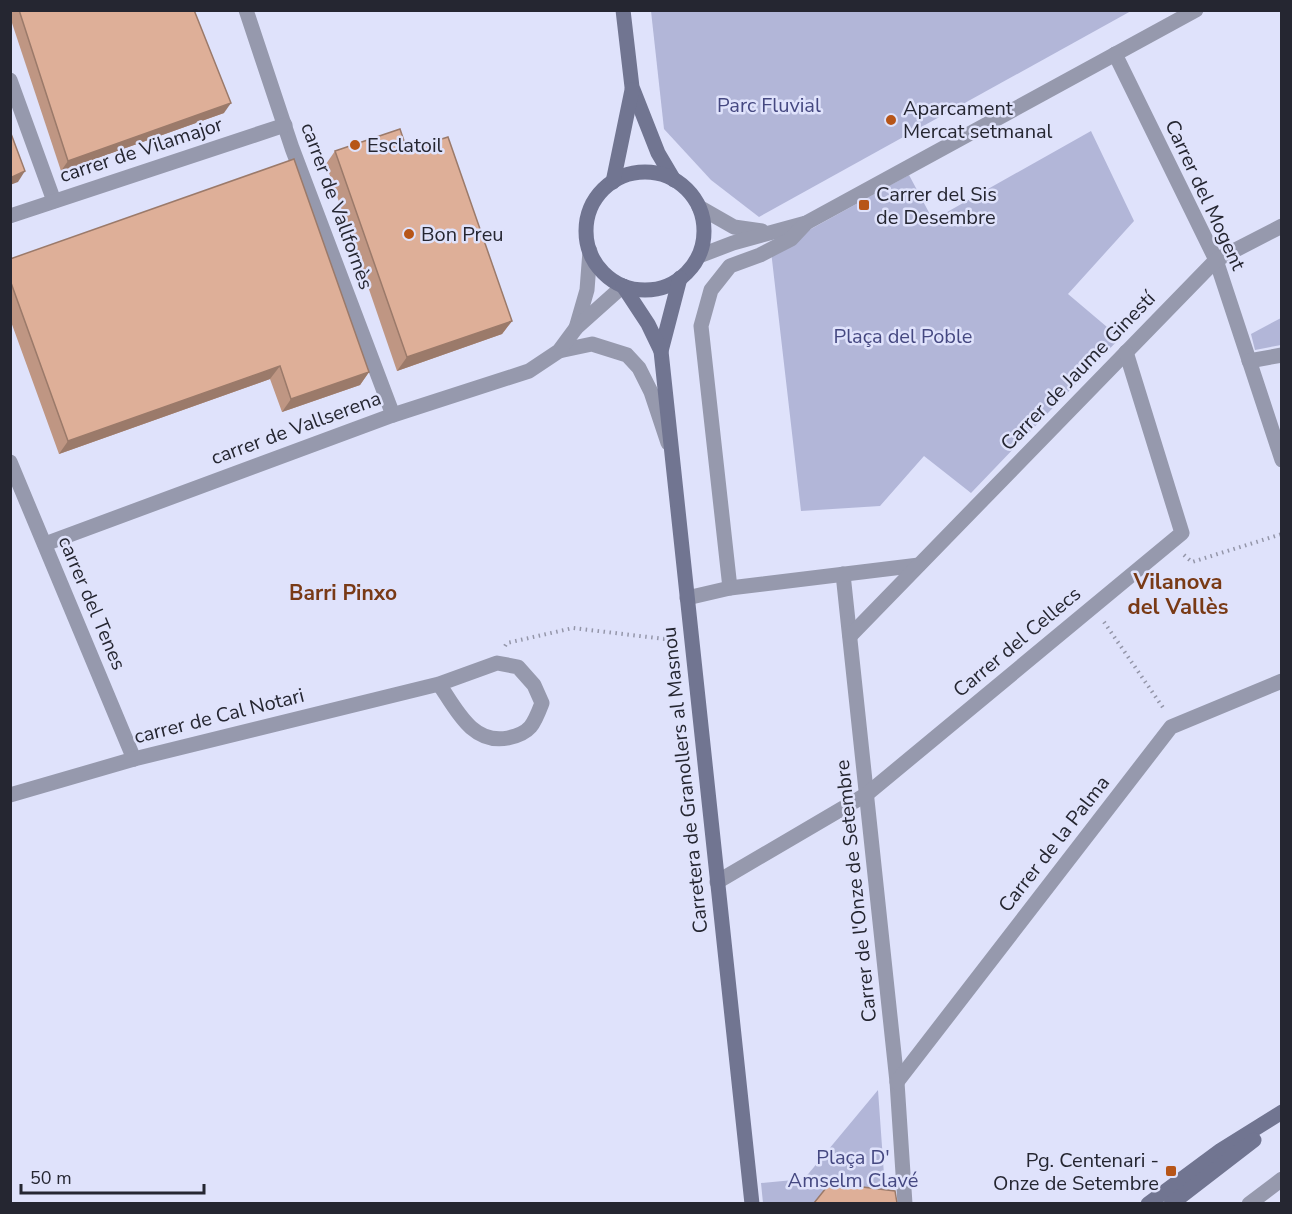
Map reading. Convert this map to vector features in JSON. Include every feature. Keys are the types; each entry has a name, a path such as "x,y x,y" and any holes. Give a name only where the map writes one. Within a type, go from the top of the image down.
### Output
{"main road":[{"path":"623,10 632,87 658,153 674,180"},
{"path":"613,183 632,87"},
{"path":"643,173 663,175 674,180 688,191 699,207 704,236 699,255 688,272 672,284 653,290 623,286 606,275 590,251 586,231 590,212 600,194 623,177 643,173"},
{"name":"Carretera de Granollers al Masnou","path":"680,278 661,351 752,1203"},
{"name":"Carretera de Granollers al Masnou","path":"623,286 648,324 661,351"},
{"path":"1148,1203 1221,1150 1281,1112"},
{"path":"1171,1203 1281,1119"}],"street":[{"name":"carrer de Vallfornès","path":"246,10 292,148 393,415"},
{"path":"730,588 701,326 711,290 730,267 791,239 806,224 1196,10"},
{"name":"Carrer del Mogent","path":"1115,54 1216,260 1281,460"},
{"path":"10,80 54,201"},
{"name":"carrer de Vilamajor","path":"10,216 285,125"},
{"path":"699,207 734,227 768,232"},
{"path":"699,255 768,232 806,224"},
{"name":"Carrer de Jaume Ginestí","path":"850,636 1216,260 1281,226"},
{"name":"carrer de Vallserena","path":"576,328 586,290 590,251"},
{"name":"carrer de Vallserena","path":"45,544 393,415 529,371 559,351 576,328 623,286"},
{"name":"carrer de Vallserena","path":"559,351 592,344 627,355 639,368 651,392 670,450"},
{"name":"Carrer del Cellecs","path":"717,882 867,794 1182,533 1126,352"},
{"path":"1249,361 1281,355"},
{"name":"carrer del Tenes","path":"10,462 134,759"},
{"path":"687,598 730,588 919,565"},
{"name":"Carrer de l'Onze de Setembre","path":"843,574 897,1082 905,1203"},
{"path":"439,684 456,710 479,735 499,740 522,735 535,721 542,703 534,685 518,666 497,663"},
{"name":"carrer de Cal Notari","path":"10,795 134,759 439,684 497,663"},
{"name":"Carrer de la Palma","path":"897,1082 1171,727 1281,681"},
{"path":"1250,1203 1281,1179"}],"path":[{"path":"1169,543 1192,562 1281,534"},
{"path":"1093,606 1175,725"},
{"path":"497,663 507,643 573,628 692,642"}],"green space":[{"name":"Parc Fluvial","path":"651,10 1131,11 759,217 711,180 664,129"},
{"name":"Plaça del Poble","path":"1091,131 1134,221 1068,294 1120,338 971,493 924,456 880,506 801,511 771,251 909,175 933,220"},
{"path":"1281,318 1281,345 1255,350 1251,334"},
{"name":"Plaça D' Amselm Clavé","path":"878,1090 886,1203 763,1203 761,1183 804,1179"}],"building":[{"path":"19,10 194,10 231,103 68,161"},
{"name":"Bon Preu","path":"400,129 407,150 448,137 512,321 407,357 335,151"},
{"path":"10,131 25,171 10,178"},
{"path":"294,159 369,372 291,399 280,366 68,441 10,280 10,259"},
{"path":"830,1183 895,1191 897,1203 814,1203"}],"place":[{"name":"Aparcament Mercat setmanal","path":"891,120"},
{"name":"Esclatoil","path":"355,145"},
{"name":"Carrer del Sis de Desembre","path":"864,205"},
{"name":"Bon Preu","path":"409,234"},
{"name":"Pg. Centenari - Onze de Setembre","path":"1171,1171"}],"district":[{"name":"Barri Pinxo","path":"343,593"},
{"name":"Vilanova del Vallès","path":"1178,594"}]}
